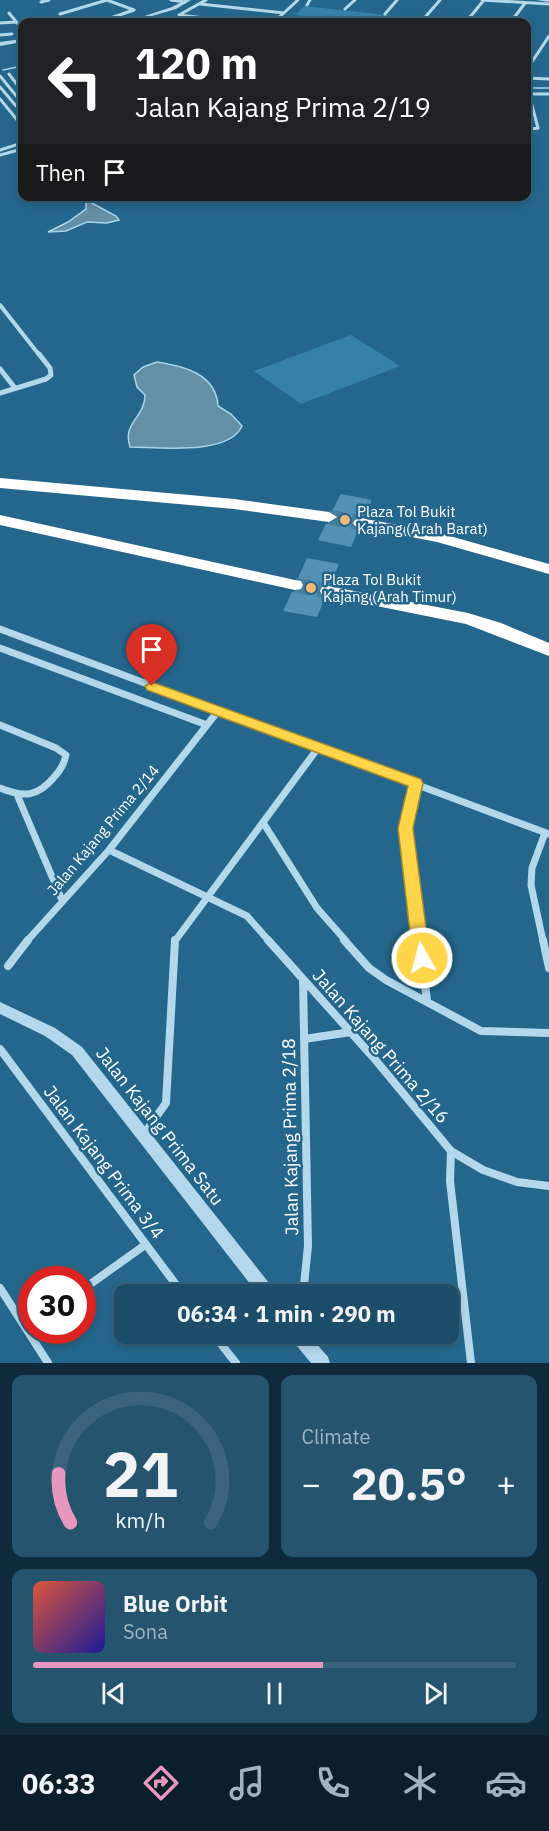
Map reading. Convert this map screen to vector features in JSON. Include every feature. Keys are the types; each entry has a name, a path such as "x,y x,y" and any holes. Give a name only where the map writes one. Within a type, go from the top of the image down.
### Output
{"highway":[{"path":"0,483 234,504 329,517"},
{"path":"0,520 295,585"},
{"path":"362,523 439,538 549,569"},
{"path":"328,591 468,619 495,627 549,650"}],"street":[{"path":"41,2 49,0"},
{"path":"60,14 107,0 134,10 111,18"},
{"path":"171,0 187,1"},
{"path":"128,18 176,0"},
{"path":"199,18 179,15 206,0"},
{"path":"278,18 298,0"},
{"path":"307,5 310,0"},
{"path":"345,9 355,0"},
{"path":"385,14 397,0"},
{"path":"424,18 440,0"},
{"path":"469,18 482,0 549,3"},
{"path":"538,0 549,3"},
{"path":"139,18 187,1"},
{"path":"514,18 525,3"},
{"path":"200,4 284,13"},
{"path":"9,13 16,22"},
{"path":"0,24 16,22"},
{"path":"0,40 12,34"},
{"path":"531,63 549,36"},
{"path":"0,40 18,38"},
{"path":"543,45 549,45"},
{"path":"9,74 18,86"},
{"path":"0,76 18,101"},
{"path":"531,78 549,79"},
{"path":"0,87 18,105"},
{"path":"531,94 549,94"},
{"path":"0,99 18,121"},
{"path":"531,104 538,128 531,129"},
{"path":"0,110 18,107"},
{"path":"0,150 18,145"},
{"path":"0,155 18,149"},
{"path":"0,305 50,368 51,375 46,379 0,393"},
{"path":"0,369 15,388"},
{"path":"0,629 547,833 532,868 531,885 549,968"},
{"path":"0,648 207,725"},
{"name":"Jalan Kajang Prima 2/14","path":"8,966 62,900 109,850 218,711"},
{"path":"0,725 56,748 66,755 65,764 45,790 35,795 18,797 0,789"},
{"path":"144,1134 166,1103 175,940 264,824 318,748"},
{"path":"416,783 405,828 427,1001"},
{"path":"18,797 62,900"},
{"path":"264,824 317,908 369,968 386,980 482,1031 549,1033"},
{"name":"Jalan Kajang Prima 2/16","path":"109,850 247,916 256,923 451,1150 483,1170 517,1182 549,1186"},
{"name":"Jalan Kajang Prima 2/18","path":"303,979 308,1246 304,1284"},
{"name":"Jalan Kajang Prima Satu","path":"0,1008 65,1040 77,1051 259,1284"},
{"path":"304,1040 351,1032"},
{"name":"Jalan Kajang Prima 3/4","path":"0,1049 175,1284"},
{"path":"451,1150 450,1181 471,1363"},
{"path":"96,1280 145,1245"},
{"path":"0,1288 18,1313"},
{"path":"38,1344 48,1363"},
{"path":"221,1344 236,1363"},
{"path":"306,1344 322,1363"}],"shaded area":[{"path":"304,6 414,18 325,18 295,15"},
{"path":"86,201 88,201 116,216 119,220 107,223 87,222 66,231 48,232 68,222 86,209"},
{"path":"351,335 400,366 301,404 254,371"},
{"path":"157,362 188,369 205,379 216,395 218,406 231,414 242,426 235,436 223,442 191,448 130,447 129,432 142,409 145,395 137,387 134,375 143,367"}],"building":[{"name":"Plaza Tol Bukit Kajang (Arah Barat)","path":"341,494 372,500 364,516 354,518 351,522 353,527 359,529 351,547 318,540 326,524 339,518 332,511"},
{"name":"Plaza Tol Bukit Kajang (Arah Timur)","path":"307,558 339,564 331,584 322,585 318,590 320,596 325,598 317,617 283,611 292,592 301,591 305,586 303,580 298,578"}],"waterway":[{"path":"3,70 18,67"},
{"path":"531,88 549,88"}],"tunnel":[{"path":"329,517 361,523"},
{"path":"295,585 328,591"}],"place":[{"name":"Plaza Tol Bukit Kajang (Arah Barat)","path":"345,520"},
{"name":"Plaza Tol Bukit Kajang (Arah Timur)","path":"311,588"}],"route":[{"path":"152,686 416,783 405,828 422,958"}]}
